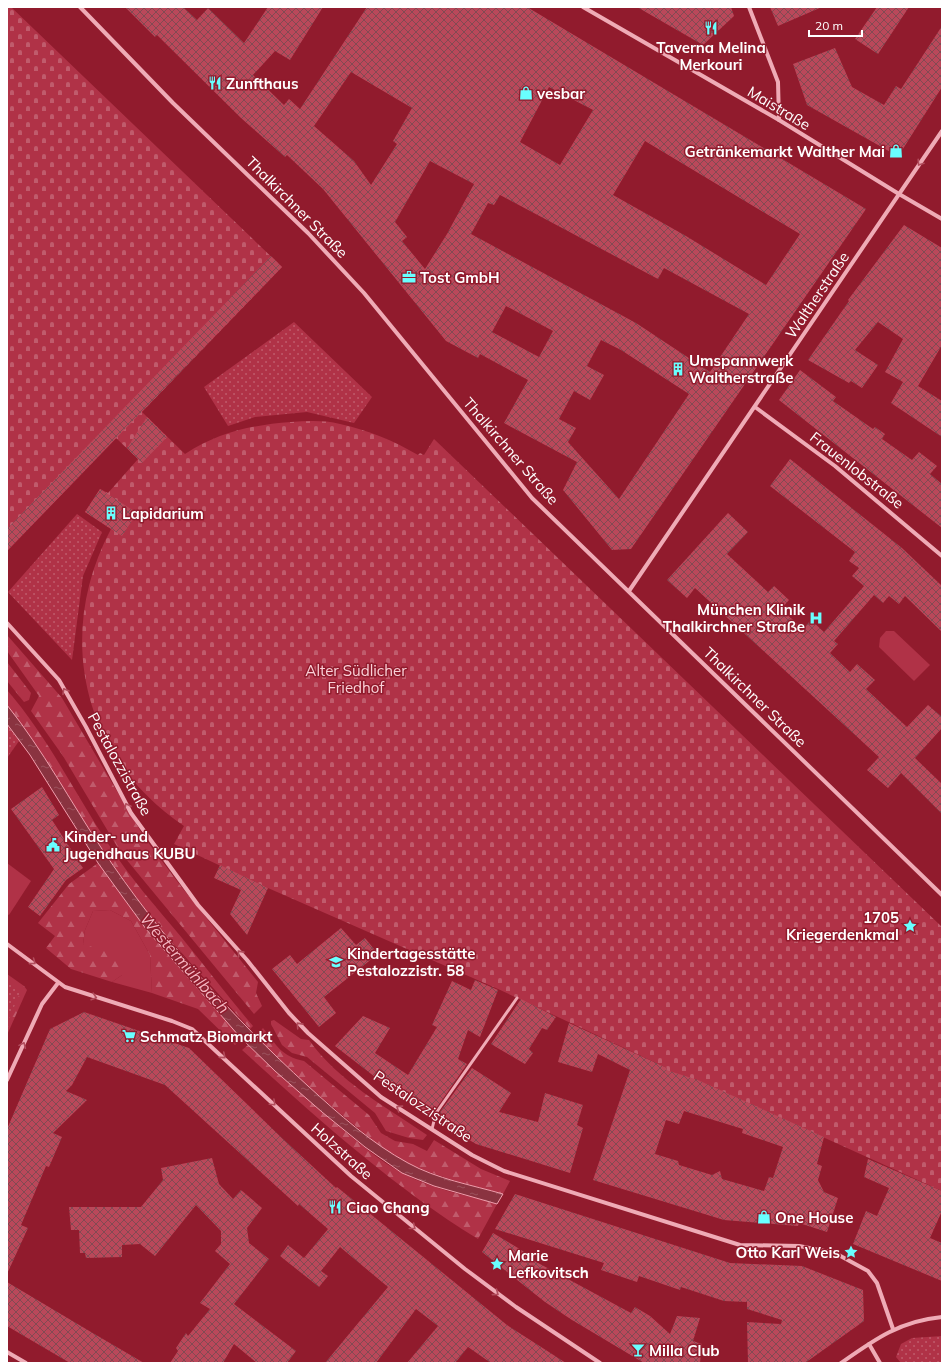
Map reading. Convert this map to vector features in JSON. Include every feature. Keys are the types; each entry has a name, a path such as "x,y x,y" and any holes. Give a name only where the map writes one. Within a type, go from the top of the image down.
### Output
{"street":[{"name":"Thalkirchner Straße","path":"80,7 173,103 308,232 364,293 532,498 942,895"},
{"name":"Maistraße","path":"583,7 779,120 942,219"},
{"path":"749,7 778,82 779,120"},
{"name":"Waltherstraße","path":"629,591 942,131"},
{"name":"Frauenlobstraße","path":"755,407 836,466 942,556"},
{"name":"Pestalozzistraße","path":"7,623 59,680 86,727 131,813 198,905 247,960 308,1034 382,1096 472,1155 504,1171 740,1245 799,1246 835,1253 868,1270 877,1283 893,1329"},
{"name":"Holzstraße","path":"7,944 58,982 73,990 172,1021 192,1029 350,1176 465,1269 516,1307 600,1363"},
{"path":"7,1080 42,1004 58,982"},
{"path":"841,1363 893,1329 921,1319 942,1317"},
{"path":"869,1344 880,1363"},
{"path":"7,1352 26,1363"}],"lane":[{"path":"432,1129 436,1113 517,998"}],"green space":[{"name":"Alter Südlicher Friedhof","path":"7,7 11,7 282,267 142,412 185,454 210,440 223,435 277,423 316,421 350,426 380,436 418,455 420,453 424,455 434,439 942,927 942,1191 695,1079 692,1087 666,1070 667,1068 498,989 268,888 174,844 184,826 150,798 122,766 101,730 88,692 82,652 84,611 94,570 111,529 85,512 100,489 108,493 138,459 116,438 7,551"},
{"path":"294,322 372,397 354,423 307,412 255,417 228,426 204,387"},
{"path":"77,514 102,532 83,576 72,660 8,592"},
{"path":"886,631 894,631 930,665 914,681 879,647 880,638"},
{"path":"7,635 62,698 144,837 180,885 258,982 256,993 262,1006 254,1014 121,853 63,756 31,711 39,696 7,651"},
{"path":"7,662 31,693 29,700 24,702 7,681"},
{"path":"7,690 22,708 48,746 117,857 144,893 253,1026 250,1029 153,921 102,849 37,747 7,705"},
{"path":"7,724 19,741 7,758"},
{"path":"7,863 31,881 9,915 7,914"},
{"path":"98,863 146,929 242,1038 235,1045 198,1009 152,993 150,955 131,921 110,910 93,911 85,930 83,944 114,954 124,964 122,975 112,982 71,969 46,948 55,936 38,923 69,884"},
{"path":"110,910 131,921 150,955 152,993 112,982 122,975 83,944 85,930 93,911"},
{"path":"7,974 24,986 27,990 7,1035"},
{"path":"7,982 21,991 7,1023"},
{"path":"274,1020 301,1039 309,1040 321,1055 348,1081 427,1135 423,1140 409,1138 386,1131 375,1113 307,1057 292,1053 282,1045 271,1024 271,1021"},
{"path":"263,1028 280,1049 296,1059 304,1061 369,1115 381,1133 395,1141 413,1144 427,1151 434,1140 481,1169 510,1181 503,1194 433,1173 410,1164 388,1151 366,1135 328,1103 267,1048 256,1036"},
{"path":"248,1045 341,1128 386,1163 413,1179 449,1191 497,1204 478,1239 415,1197 327,1126 242,1050"},
{"path":"942,1336 942,1363 901,1363 896,1357 901,1344 912,1338"}],"water":[{"name":"Westermühlbach","path":"7,705 33,740 90,831 124,881 172,944 251,1032 308,1086 356,1128 381,1146 419,1169 455,1181 503,1194 497,1204 434,1186 402,1173 365,1147 322,1112 275,1071 239,1036 146,929 98,863 30,755 7,724"}],"building":[{"path":"125,7 183,7 197,20 208,8 244,43 268,7 323,7 290,60 275,51 253,75 284,105 289,99 300,109 367,7 527,7 866,209 631,549 612,550 563,490 577,462 504,423 528,380 480,354 478,358 446,341 323,189 287,155 285,157 241,118 157,35 155,37","holes":["351,72 412,108 393,141 397,144 371,185 354,161 314,126","549,87 593,110 560,165 520,142","645,141 800,234 766,285 686,236 613,195","430,161 474,184 447,234 425,269 402,241 407,237 395,222","500,195 658,279 664,268 749,314 710,372 636,323 471,234 488,203 494,205","506,306 553,331 539,357 492,332","601,340 621,350 689,394 619,499 568,442 576,428 559,419 574,391 590,400 604,375 587,366"]},
{"path":"637,7 731,7 734,16 703,45"},
{"path":"770,7 822,7 778,26"},
{"path":"877,7 909,7 878,54 855,39"},
{"path":"942,26 942,87 901,152 894,154 807,105 793,64 835,48 852,87 884,105 896,86 901,89"},
{"path":"904,225 942,248 942,345 918,386 942,401 942,437 891,403 903,382 885,372 903,339 878,322 855,350 878,365 862,388 851,381 849,383 808,360 849,301 848,300"},
{"path":"271,256 282,267 7,551 7,529"},
{"path":"800,370 836,397 833,401 873,429 875,427 885,434 882,439 912,460 919,452 937,466 930,474 942,484 942,528 779,400"},
{"path":"147,417 167,437 142,463 127,448"},
{"path":"790,459 902,548 942,586 942,632 905,596 899,604 889,596 883,603 874,595 834,641 838,644 830,653 850,672 857,664 875,680 866,689 907,727 928,705 942,717 942,728 915,758 942,784 942,814 901,773 888,788 867,770 879,757 695,588 687,598 667,580 728,513 748,532 727,554 768,592 774,586 789,600 781,609 803,629 811,620 824,632 864,586 852,576 859,568 849,561 855,552 770,486"},
{"name":"Lapidarium","path":"100,489 137,513 122,536 85,512"},
{"name":"Kinder- und Jugendhaus KUBU","path":"42,787 59,815 52,820 83,868 66,880 40,916 28,907 54,869 11,809"},
{"path":"220,865 268,888 247,935 230,914 241,890 214,878"},
{"path":"341,928 356,945 365,938 378,954 324,997 336,1013 319,1027 272,969 290,955 297,964"},
{"path":"475,980 498,990 480,1037 468,1030 458,1059 467,1064 433,1113 423,1114 422,1109 397,1094 335,1046 363,1016 390,1028 375,1053 408,1075 437,1027 432,1025 452,981 471,990"},
{"path":"521,999 556,1017 547,1030 542,1028 529,1049 533,1053 525,1064 491,1044"},
{"path":"84,1012 189,1048 336,1188 337,1187 507,1325 566,1363 491,1363 468,1347 455,1363 407,1363 438,1326 416,1309 376,1363 325,1363 388,1287 340,1247 321,1271 328,1276 319,1287 280,1256 288,1245 304,1258 328,1229 299,1204 298,1206 165,1085 87,1057 72,1085 66,1091 87,1100 53,1133 62,1137 49,1167 46,1166 21,1225 28,1228 7,1274 7,1129 50,1029"},
{"path":"569,1023 667,1068 666,1070 698,1080 824,1137 817,1164 822,1166 818,1180 824,1192 838,1198 827,1232 799,1223 798,1226 724,1220 593,1180 630,1070 598,1054 592,1072 558,1062","holes":["684,1111 743,1129 742,1133 783,1147 773,1178 769,1177 764,1191 722,1179 720,1171 712,1175 679,1165 678,1161 655,1154 666,1120 679,1124"]},
{"path":"472,1068 511,1093 499,1112 538,1122 545,1093 583,1105 577,1125 583,1128 570,1173 476,1144 447,1127 440,1112"},
{"path":"212,1158 219,1184 233,1199 241,1190 262,1208 247,1228 249,1243 269,1259 234,1304 296,1351 287,1363 257,1363 234,1344 223,1363 170,1363 178,1351 176,1348 186,1333 188,1336 210,1309 200,1303 230,1264 215,1251 221,1244 221,1231 196,1205 155,1256 140,1244 122,1245 122,1257 86,1258 85,1253 80,1253 79,1230 71,1230 69,1207 141,1207 163,1180 161,1168"},
{"path":"868,1159 942,1191 942,1211 930,1238 942,1243 942,1281 853,1244 866,1211 877,1216 889,1188 864,1177"},
{"path":"515,1194 730,1263 802,1266 863,1290 864,1321 805,1363 748,1363 747,1322 781,1324 782,1320 747,1309 747,1302 724,1301 681,1287 680,1290 639,1276 637,1282 601,1270 604,1263 495,1229"},
{"path":"493,1233 528,1254 527,1257 631,1313 635,1307 650,1316 670,1334 677,1316 700,1318 693,1341 702,1344 700,1363 644,1363 572,1320 545,1302 482,1252"},
{"path":"7,1282 144,1363 70,1363 7,1326"}],"place":[{"name":"Taverna Melina Merkouri","path":"711,28"},
{"name":"Zunfthaus","path":"215,83"},
{"name":"vesbar","path":"526,93"},
{"name":"Getränkemarkt Walther Mai","path":"896,151"},
{"name":"Tost GmbH","path":"409,277"},
{"name":"Umspannwerk Waltherstraße","path":"678,369"},
{"name":"Lapidarium","path":"111,513"},
{"name":"München Klinik Thalkirchner Straße","path":"816,618"},
{"name":"Kinder- und Jugendhaus KUBU","path":"53,845"},
{"name":"1705 Kriegerdenkmal","path":"910,926"},
{"name":"Kindertagesstätte Pestalozzistr. 58","path":"336,962"},
{"name":"Schmatz Biomarkt","path":"129,1036"},
{"name":"Ciao Chang","path":"335,1207"},
{"name":"One House","path":"764,1217"},
{"name":"Otto Karl Weis","path":"851,1252"},
{"name":"Marie Lefkovitsch","path":"497,1264"},
{"name":"Milla Club","path":"638,1350"}]}
